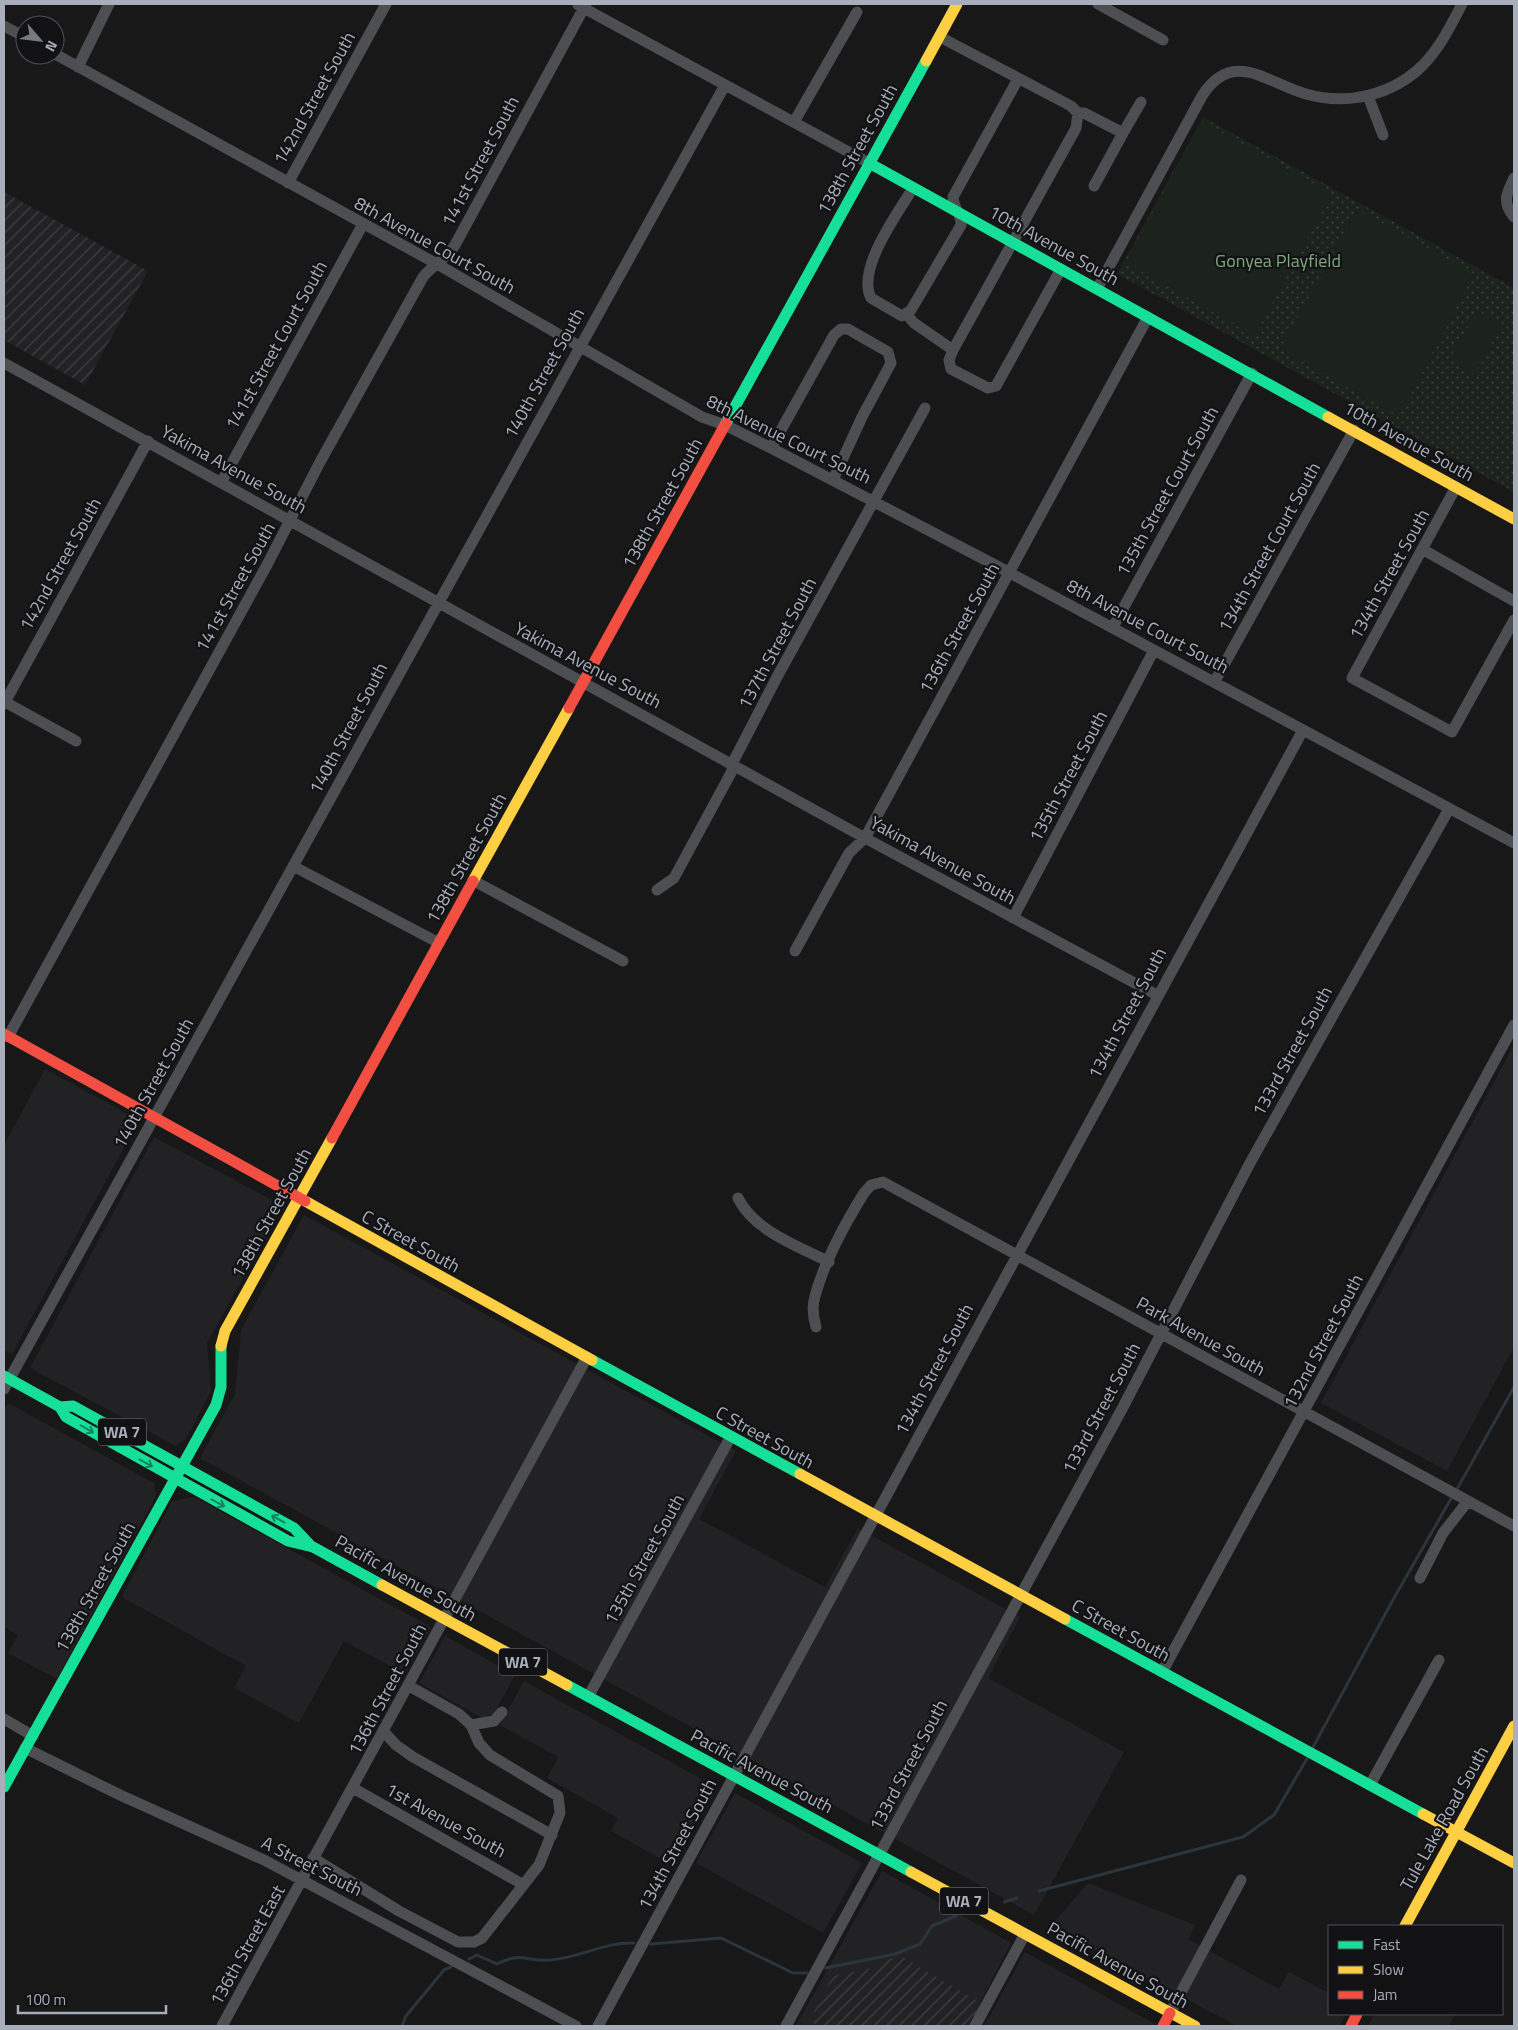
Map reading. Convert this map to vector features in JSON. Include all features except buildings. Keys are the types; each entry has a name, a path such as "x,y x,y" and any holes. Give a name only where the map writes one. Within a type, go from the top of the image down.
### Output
{"street":[{"path":"78,67 110,4"},
{"name":"142nd Street South","path":"288,183 386,4"},
{"name":"138th Street South","path":"4,1785 33,1736 221,1394 218,1352 222,1338 958,4"},
{"path":"1098,4 1163,40"},
{"path":"1097,289 1207,87 1226,75 1242,71 1258,73 1301,92 1324,98 1344,100 1373,94 1403,81 1424,64 1439,44 1462,4"},
{"name":"10th Avenue South","path":"582,5 1514,519"},
{"name":"141st Street South","path":"6,1036 291,521 320,462 418,286 428,271 447,258 455,245 582,5"},
{"path":"794,122 857,12"},
{"path":"4,26 15,32"},
{"path":"940,37 1071,106 1078,113 1084,113 1123,133"},
{"name":"8th Avenue Court South","path":"65,60 437,264 702,416 772,448 874,501 1215,681 1302,730 1514,843"},
{"path":"907,315 961,225 958,212 953,204 953,197 1018,79"},
{"name":"140th Street South","path":"6,1381 725,85"},
{"path":"1373,94 1383,135"},
{"path":"1094,186 1140,102"},
{"path":"1061,269 996,386 988,388 958,374 948,365 951,355 1012,242 1076,128 1078,113"},
{"path":"1514,178 1505,200 1507,209 1514,217"},
{"path":"907,315 902,316 873,300 869,295 867,279 873,258 913,188"},
{"name":"141st Street Court South","path":"221,483 363,224"},
{"path":"907,315 951,355"},
{"name":"136th Street South","path":"795,951 849,853 865,838 1148,317"},
{"path":"772,448 834,334 842,329 848,330 888,352 891,363 862,418 833,480"},
{"name":"Yakima Avenue South","path":"4,363 148,441 436,603 865,838 1157,995"},
{"name":"135th Street Court South","path":"1113,627 1252,373"},
{"name":"137th Street South","path":"658,890 674,878 732,771 732,764 776,677 925,408"},
{"name":"134th Street Court South","path":"1215,681 1354,430"},
{"name":"142nd Street South","path":"4,703 148,441"},
{"name":"134th Street South","path":"1456,487 1352,678 1452,732 1514,620"},
{"path":"1422,549 1514,600"},
{"name":"135th Street South","path":"1013,918 1154,650"},
{"path":"4,703 76,741"},
{"name":"134th Street South","path":"598,2026 1302,730"},
{"name":"133rd Street South","path":"786,2026 1019,1594 1122,1409 1298,1075 1448,809"},
{"path":"293,866 439,943"},
{"path":"474,881 623,961"},
{"name":"132nd Street South","path":"1162,1672 1514,1025"},
{"name":"C Street South","path":"6,1036 298,1199 587,1356 730,1438 1514,1863"},
{"name":"Park Avenue South","path":"829,1262 861,1198 871,1185 878,1182 890,1185 1514,1526"},
{"path":"738,1198 743,1208 757,1222 829,1262 815,1297 813,1316 816,1327"},
{"name":"136th Street South","path":"303,1880 587,1356"},
{"name":"Pacific Avenue South","path":"6,1381 60,1407 73,1406 294,1528 313,1547"},
{"name":"Pacific Avenue South","path":"60,1407 66,1417 288,1541 313,1547 1195,2026"},
{"name":"135th Street South","path":"588,1697 730,1438"},
{"path":"1420,1578 1443,1533 1468,1501"},
{"path":"1370,1785 1439,1660"},
{"path":"314,1858 391,1907 458,1942 476,1941 482,1938 539,1864 560,1813 558,1796 490,1756 478,1743 470,1725 460,1714 409,1686"},
{"path":"470,1725 494,1721 502,1712"},
{"path":"4,1719 33,1736"},
{"name":"Tule Lake Road South","path":"1407,1925 1514,1726"},
{"path":"384,1732 396,1745 413,1757 552,1835"},
{"name":"A Street South","path":"25,1748 120,1795 264,1860 576,2026"},
{"name":"1st Avenue South","path":"353,1788 522,1884"},
{"name":"136th Street East","path":"222,2026 303,1880"},
{"path":"1163,2026 1242,1880"},
{"path":"975,2026 1025,1934"},
{"path":"1350,2026 1356,2015"}],"shaded area":[{"path":"4,192 148,271 85,385 4,340"},
{"path":"1514,1045 1514,1347 1447,1471 1321,1403"},
{"path":"45,1069 139,1120 12,1354 4,1350 4,1145"},
{"path":"154,1137 283,1206 207,1343 211,1391 186,1439 176,1446 30,1368"},
{"path":"304,1215 736,1451 699,1519 825,1587 858,1528 1020,1617 988,1678 1124,1752 1034,1915 200,1458 235,1394 241,1330"},
{"path":"8,1403 154,1483 156,1496 57,1679 8,1653 18,1635 4,1627 4,1411"},
{"path":"194,1497 431,1627 405,1674 344,1641 299,1723 234,1688 246,1666 122,1597 172,1501"},
{"path":"445,1636 515,1675 494,1714 482,1718 419,1683"},
{"path":"524,1681 716,1787 672,1865 611,1831 618,1818 547,1778 558,1757 500,1725"},
{"path":"735,1793 862,1863 823,1933 696,1863"},
{"path":"882,1871 1011,1943 968,2026 796,2026"},
{"path":"1088,1883 1195,1925 1188,1939 1279,1989 1289,1972 1328,1992 1328,2015 1345,2015 1339,2026 1237,2026 1050,1927"},
{"path":"1025,1952 1155,2024 1153,2026 984,2026"},
{"path":"901,1956 981,2003 969,2026 819,2026 809,2021 833,1976 883,1966 888,1959"},
{"path":"1374,2015 1454,2015 1449,2026 1368,2026"}],"green space":[{"name":"Gonyea Playfield","path":"1203,117 1514,288 1514,492 1117,274"},
{"path":"1201,121 1332,194 1256,333 1253,334 1126,263"},
{"path":"1357,209 1474,274 1399,416 1286,353 1283,344"},
{"path":"1477,311 1502,325 1474,374 1449,359"}],"waterway":[{"path":"1456,1491 1514,1387"},
{"path":"1312,1749 1394,1598 1452,1497"},
{"path":"1039,1891 1243,1837 1274,1815 1308,1757"},
{"path":"1004,1902 1017,1898"},
{"path":"826,1968 895,1954 920,1944 932,1926 956,1916"},
{"path":"651,1944 721,1938 793,1973 807,1973"},
{"path":"469,1959 477,1955 497,1964 513,1958 561,1959 602,1947 634,1943"},
{"path":"402,2026 406,2016 444,1970 451,1967"}],"traffic: fast":[{"path":"726,423 926,61"},
{"path":"869,163 1328,417"},
{"path":"4,1787 216,1405 221,1387 221,1346"},
{"path":"592,1360 800,1474"},
{"path":"4,1376 60,1407 66,1417 288,1541 313,1547 382,1585"},
{"path":"60,1407 73,1406 294,1528 312,1547"},
{"path":"1065,1619 1423,1814"},
{"path":"567,1685 911,1872"}],"traffic: slow":[{"path":"926,61 957,4"},
{"path":"1328,417 1514,519"},
{"path":"473,881 569,708"},
{"path":"221,1346 225,1331 332,1138"},
{"path":"305,1201 592,1360"},
{"path":"800,1474 1065,1619"},
{"path":"382,1585 567,1685"},
{"path":"1406,1925 1514,1726"},
{"path":"1423,1814 1514,1863"},
{"path":"911,1872 1195,2026"}],"traffic: jam":[{"path":"569,708 726,423"},
{"path":"332,1138 473,881"},
{"path":"4,1034 305,1201"},
{"path":"1163,2026 1170,2013"},
{"path":"1351,2026 1356,2015"}]}
